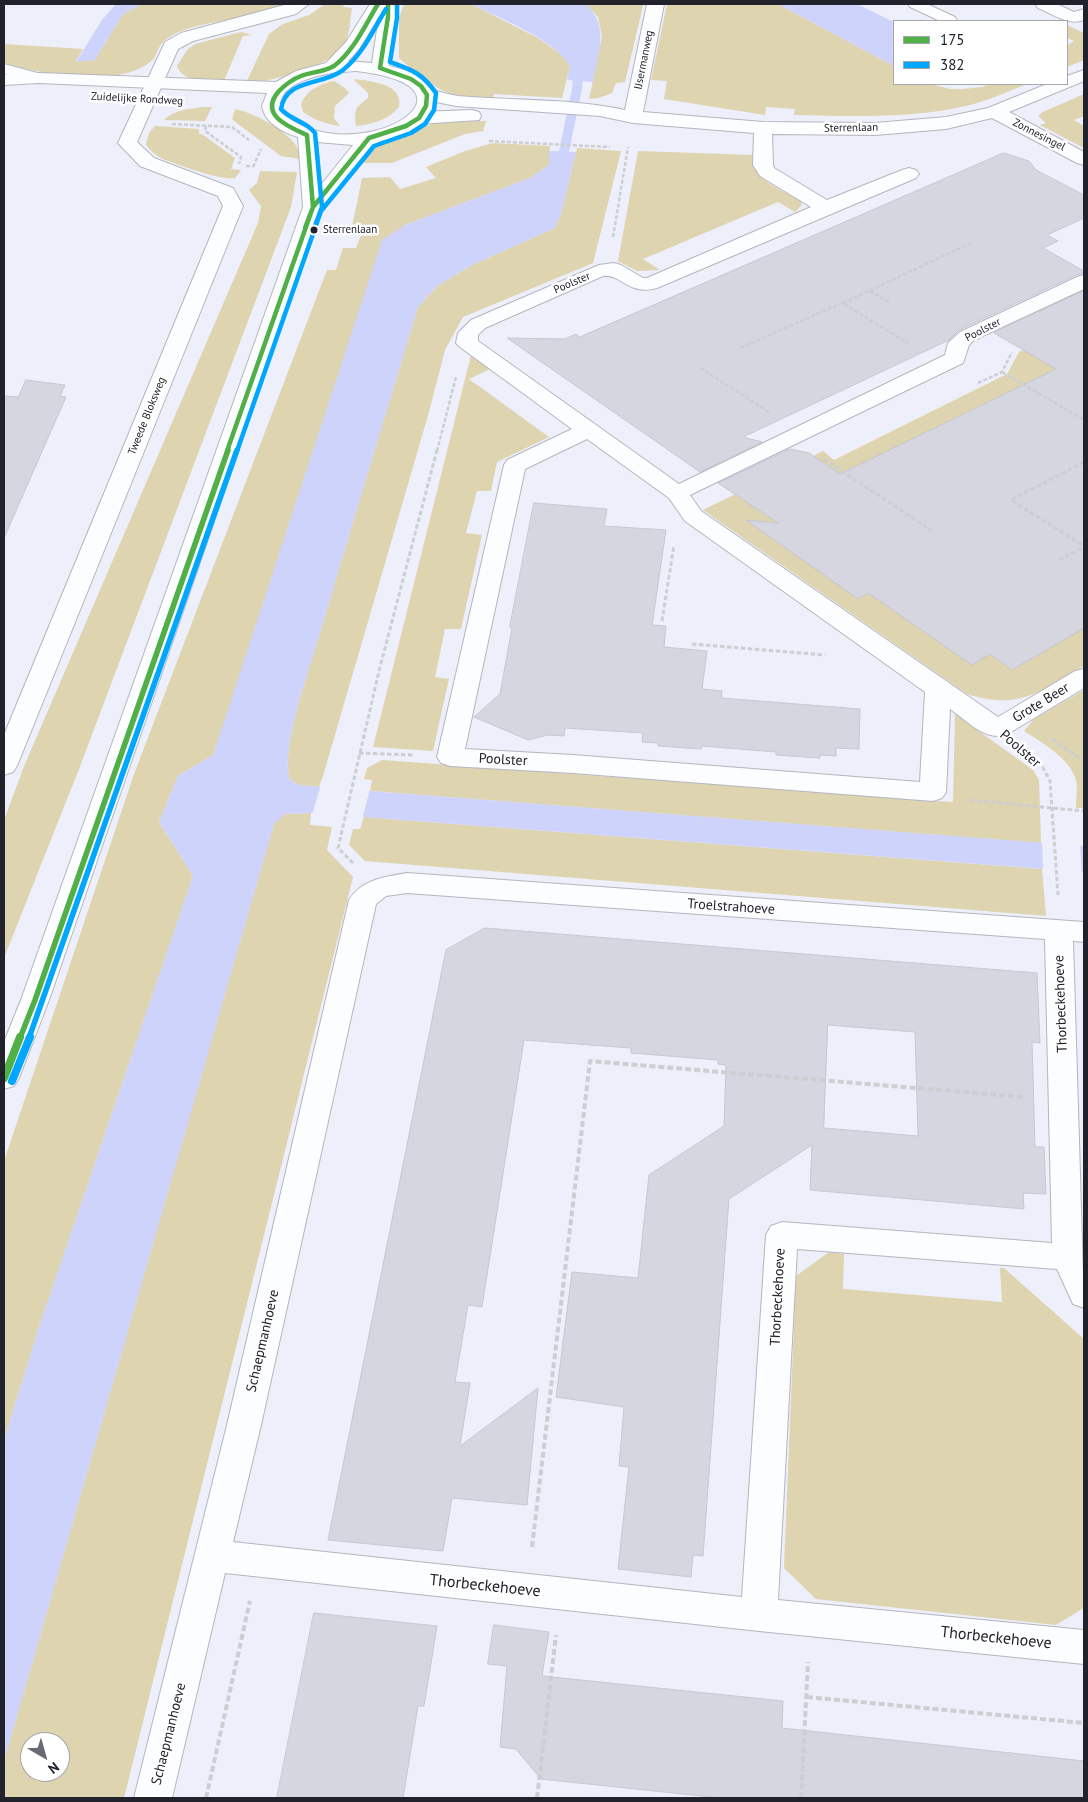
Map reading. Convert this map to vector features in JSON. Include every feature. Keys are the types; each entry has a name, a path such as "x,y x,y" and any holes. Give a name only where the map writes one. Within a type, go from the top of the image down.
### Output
{"street":[{"name":"Tweede Bloksweg","path":"4,766 233,206 226,192 146,162 126,143 135,122 138,100 154,83 171,46 187,37 290,10 300,4"},
{"path":"332,68 353,45 378,4"},
{"path":"380,68 388,17 388,4"},
{"name":"IJsermanweg","path":"634,117 655,4"},
{"path":"1044,4 1074,18 1084,14"},
{"path":"356,66 380,68 411,78 421,86 426,95 426,106 419,118 406,126 369,138 334,139 307,135 290,128 255,106 272,98 280,88 293,79 311,72 356,66"},
{"path":"1068,82 1084,75"},
{"name":"Zuidelijke Rondweg","path":"4,80 39,78 280,88"},
{"name":"Sterrenlaan","path":"419,118 554,114 634,117 763,128 875,129 946,123 994,112 1060,85"},
{"name":"Zuidelijke Rondweg","path":"4,89 25,93 138,100"},
{"name":"Sterrenlaan","path":"426,95 554,114"},
{"name":"Zuidelijke Rondweg","path":"182,101 255,106"},
{"name":"Zonnesingel","path":"994,112 1084,159"},
{"path":"763,128 762,165 767,172 826,208"},
{"path":"307,135 313,206"},
{"path":"4,1078 35,1000 313,206 369,138"},
{"name":"Poolster","path":"909,174 650,284 639,284 614,269 599,271 478,324 468,333 467,343 683,502 693,516 997,729"},
{"name":"Poolster","path":"683,502 800,433 955,358 959,343 967,336 1084,281"},
{"path":"450,757 516,465 587,430"},
{"name":"Grote Beer","path":"997,729 1084,677"},
{"path":"933,792 938,689"},
{"name":"Poolster","path":"450,757 573,764 933,792"},
{"name":"Troelstrahoeve","path":"378,888 407,883 1072,932"},
{"name":"Schaepmanhoeve","path":"153,1798 212,1556 363,900 378,888"},
{"name":"Thorbeckehoeve","path":"1072,932 1064,1100 1068,1257 1084,1295"},
{"name":"Thorbeckehoeve","path":"759,1615 782,1235 1068,1257"},
{"name":"Thorbeckehoeve","path":"212,1556 759,1615 1084,1647"}],"lane":[{"path":"918,4 950,20"},
{"name":"Zuidelijke Rondweg","path":"4,69 39,78"}],"path":[{"path":"135,122 232,127 261,149"},
{"path":"206,126 206,132 241,157 239,166 253,166"},
{"path":"607,270 629,142"},
{"path":"545,143 581,145"},
{"path":"740,348 971,244"},
{"path":"870,290 889,302"},
{"path":"842,303 942,364"},
{"path":"343,828 359,753 461,358 467,343"},
{"path":"700,368 800,433"},
{"path":"1002,372 1084,420"},
{"path":"823,458 931,530"},
{"path":"1059,560 1084,546 1011,500 1084,462"},
{"path":"662,621 679,516 683,502"},
{"path":"692,644 847,657 872,642"},
{"name":"Poolster","path":"997,729 1042,766 1050,781 1053,808"},
{"path":"359,753 450,757"},
{"path":"933,792 953,798 1084,811"},
{"path":"1053,808 1057,888"},
{"path":"527,1590 590,1061 1064,1100"},
{"path":"537,1798 561,1593"},
{"path":"801,1798 810,1620"},
{"path":"807,1697 1084,1723"}],"shaded area":[{"path":"142,4 288,4 275,9 182,31 164,41 153,59 146,65 131,72 113,76 76,77 56,75 4,63 4,44 83,49 76,61 95,60 122,15"},
{"path":"325,4 344,4 343,7 352,8 348,37 337,53 327,60 299,72 270,80 246,83 269,34 283,24 309,15"},
{"path":"404,4 471,4 538,38 565,57 570,66 562,98 494,94 493,99 479,98 456,95 436,87 399,58 399,18"},
{"path":"586,4 642,4 643,6 625,82 616,83 612,93 599,98 589,99 602,37 598,17"},
{"path":"667,4 778,4 893,65 893,85 935,85 950,89 964,89 987,85 1024,85 989,99 945,110 902,115 837,116 794,115 795,109 766,107 765,115 664,99 667,81 651,80"},
{"path":"1068,25 1084,33 1084,60 1068,67 1068,44 1074,41 1068,38"},
{"path":"241,32 252,35 243,36 223,83 197,80 180,72 177,66 187,50 195,44"},
{"path":"353,79 376,82 391,88 399,99 399,107 380,121 356,126 356,109 368,98 368,93"},
{"path":"334,81 349,93 335,106 334,118 340,126 325,123 311,117 303,112 301,104 314,88"},
{"path":"1084,94 1084,116 1074,120 1084,126 1084,148 1040,125 1046,123 1038,116"},
{"path":"212,107 205,121 164,120 177,112"},
{"path":"235,109 259,118 283,132 296,146 300,159 281,156 238,124 232,119"},
{"path":"454,121 486,121 483,131 465,134 392,163 357,163 368,150 381,143 432,124"},
{"path":"155,126 199,129 199,134 202,134 235,158 231,169 241,170 235,178 220,177 161,158 146,145 149,133"},
{"path":"493,143 550,146 549,165 530,178 405,225 213,755 178,776 159,822 193,876 39,1327 4,1440 4,1161 134,774 327,270 336,270 343,248 356,248 362,233 351,232 362,178 390,177 400,189 436,178 426,167 465,151"},
{"path":"577,148 621,151 593,263 463,317 445,350 429,412 323,776 319,787 299,785 290,780 288,766 292,728 418,307 437,286 472,265 555,228 561,214"},
{"path":"638,151 752,155 756,171 768,183 800,200 802,205 795,212 778,202 643,259 660,270 637,271 618,261"},
{"path":"260,171 297,172 291,207 79,769 4,958 4,820 25,764 258,223 261,206 249,190 257,183"},
{"path":"1084,321 1084,666 1042,690 1029,696 1001,700 985,699 967,694 703,510 823,451 834,460 1007,374 1019,352"},
{"path":"471,355 490,369 469,379 549,437 497,462 491,491 477,491 466,533 482,535 461,629 445,629 435,677 449,679 433,751 373,747"},
{"path":"1084,690 1084,808 1076,808 1077,783 1067,764 1054,751 1024,731 1034,719"},
{"path":"955,714 1033,770 1039,780 1041,843 370,791 372,780 364,779 367,768 382,760 953,802"},
{"path":"311,813 310,825 332,827 327,850 353,877 124,1798 4,1798 4,1761 274,823 285,814"},
{"path":"364,817 1042,869 1046,916 365,861 349,845 353,829 360,829"},
{"path":"829,1252 844,1254 843,1289 1002,1302 1000,1268 1004,1268 1084,1339 1084,1607 1082,1609 1056,1625 816,1599 784,1568 796,1276"}],"water":[{"path":"116,4 142,4 122,15 95,60 76,62 102,20"},
{"path":"471,4 586,4 598,21 600,31 599,50 593,82 567,80 570,66 551,47 525,30"},
{"path":"778,4 857,4 893,22 893,65"},
{"path":"549,151 576,152 561,214 555,228 472,265 437,286 418,307 292,728 288,766 290,780 299,785 370,791 1084,846 1084,872 311,813 285,814 274,824 4,1761 4,1440 39,1327 193,876 159,822 178,776 213,755 382,240 405,225 530,178 549,165"}],"pier":[{"path":"321,784 370,789 362,820 312,815"},
{"path":"1042,840 1080,843 1082,875 1043,872"}],"building":[{"path":"1004,153 1029,161 1036,170 1084,195 1084,218 1047,235 1058,241 1043,248 1084,271 1084,273 959,330 949,340 743,437 762,442 700,472 507,338 565,339 576,334 579,337"},
{"path":"1084,291 1084,628 1012,670 990,654 972,665 868,593 858,599 746,520 778,523 718,483 790,449 809,453 840,474 1056,369 994,333"},
{"path":"26,380 65,385 60,396 66,397 4,538 4,396 18,397"},
{"path":"534,503 607,509 604,526 666,530 652,625 666,626 664,647 707,651 702,689 722,691 721,698 860,709 859,749 836,748 836,756 820,755 820,758 776,755 776,752 702,746 701,749 658,746 658,743 642,742 643,733 565,728 564,736 548,735 528,740 474,717 500,694 512,628 510,627"},
{"path":"485,928 1037,973 1040,1043 1032,1042 1035,1147 1044,1147 1046,1194 1023,1193 1024,1209 810,1190 812,1145 729,1199 703,1556 693,1555 691,1577 618,1569 629,1467 619,1466 624,1407 556,1397 572,1272 638,1278 649,1175 724,1126 726,1065 718,1064 718,1060 631,1053 631,1048 524,1040 482,1307 468,1305 455,1382 470,1383 460,1446 538,1388 527,1505 452,1498 443,1551 328,1540 446,950","holes":["828,1025 915,1032 918,1136 824,1128"]},
{"path":"314,1613 437,1626 424,1706 418,1706 403,1798 277,1798"},
{"path":"494,1625 549,1632 542,1676 783,1701 782,1728 1084,1761 1084,1798 720,1798 541,1779 516,1749 500,1747 507,1666 488,1664"}],"waterway":[{"path":"560,170 577,89 580,60"}],"transit line":[{"name":"175","path":"305,228 313,207 307,135 280,121 274,114 272,108 273,101 281,89 294,79 322,71 340,60 358,37 378,4"},
{"name":"175","path":"4,1078 35,1000 313,207 369,138 406,126 419,118 426,106 427,95 421,86 411,79 380,68 388,17 388,4"},
{"name":"382","path":"12,1081 43,1003 321,211 374,146 411,133 425,124 434,110 436,93 427,80 415,71 390,62 397,18 397,4"},
{"name":"382","path":"313,231 322,207 315,133 308,126 284,113 281,109 283,100 293,89 333,76 350,64 364,46 386,9"}],"place":[{"name":"Sterrenlaan","path":"314,230"}]}
